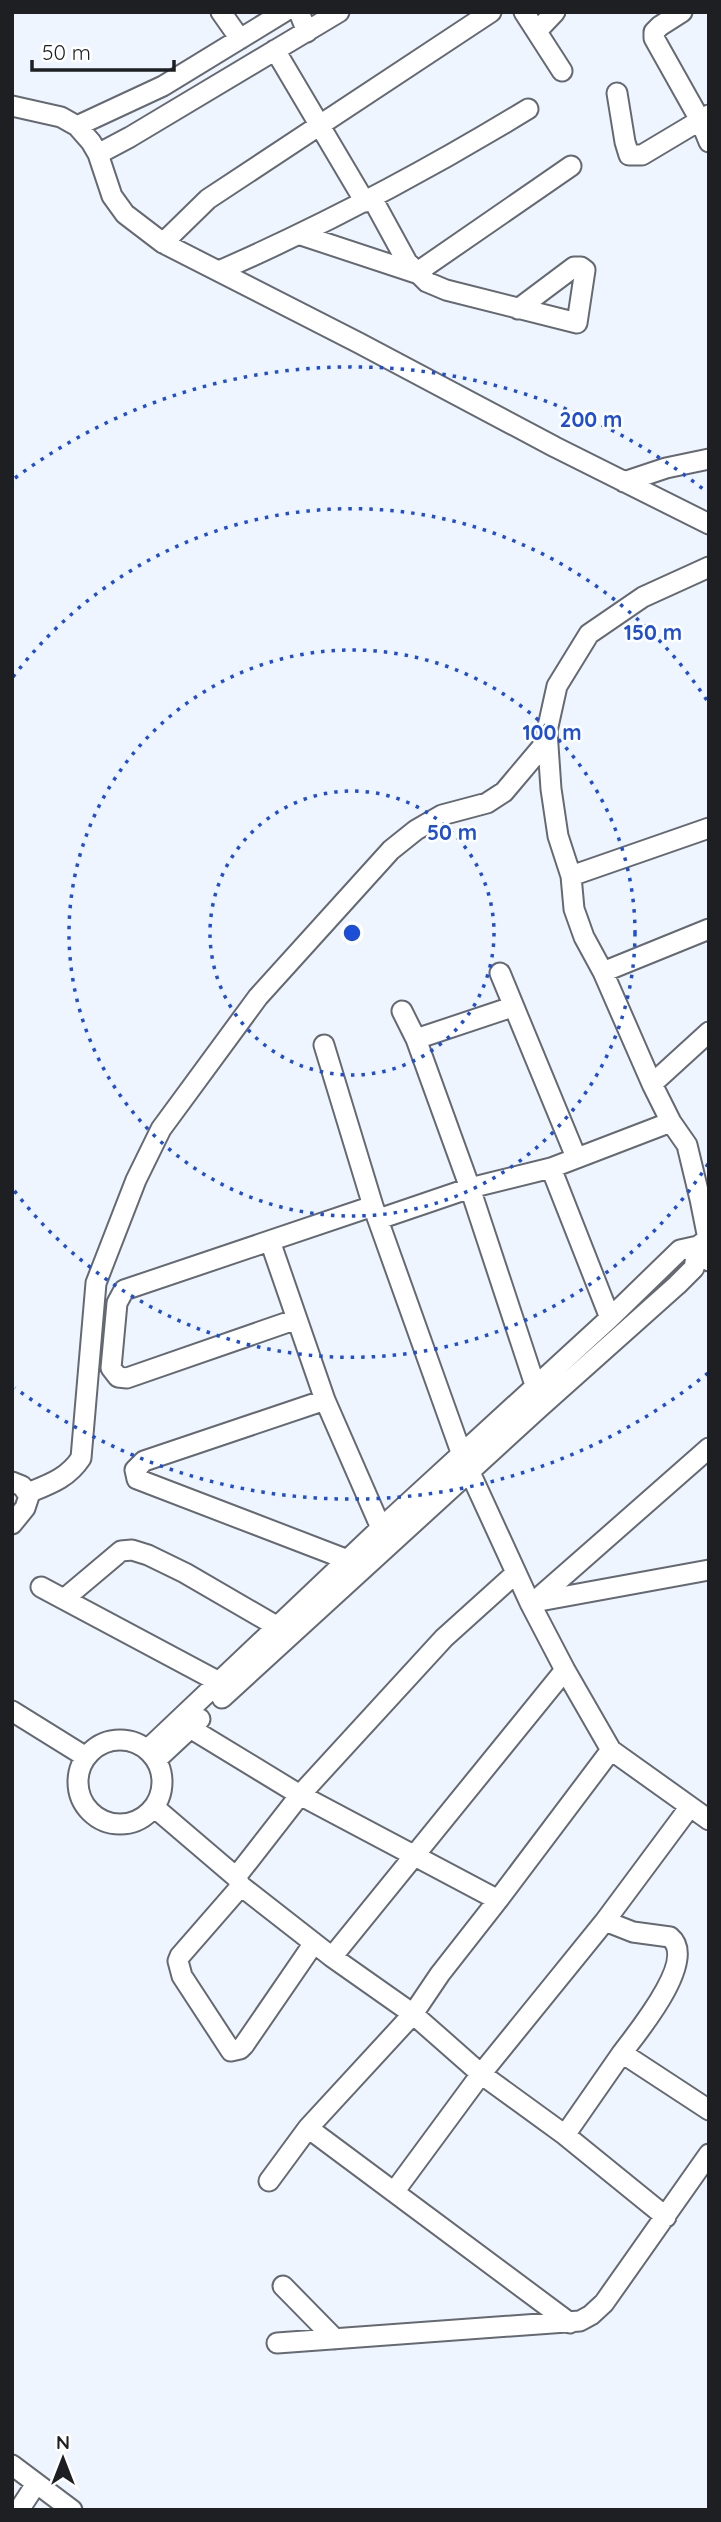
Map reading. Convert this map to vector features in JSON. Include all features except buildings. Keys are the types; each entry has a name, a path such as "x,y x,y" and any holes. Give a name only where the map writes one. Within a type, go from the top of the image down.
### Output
{"street":[{"path":"221,12 240,39"},
{"path":"77,126 163,86 284,12"},
{"path":"299,12 307,32"},
{"path":"97,154 339,12"},
{"path":"163,243 208,199 491,12"},
{"path":"524,12 562,71"},
{"path":"537,31 555,12"},
{"path":"682,12 660,26 654,32 654,38 704,118 709,142"},
{"path":"275,50 416,273 427,282 446,290 519,309"},
{"path":"617,93 629,155 642,155 704,118"},
{"path":"12,106 61,117 77,126 91,142 112,196 125,214 163,243 709,524"},
{"path":"219,271 301,235 369,200 454,154 528,108"},
{"path":"416,273 572,166"},
{"path":"301,235 416,273"},
{"path":"624,482 709,458"},
{"path":"152,1755 219,1682 283,1632 465,1464 677,1285 694,1268 706,1246 687,1145 671,1122 652,1084 603,972 584,937 574,909 572,876 558,836 547,731 557,687 589,634 643,597 709,567"},
{"path":"12,1524 29,1501 20,1488 61,1479 73,1470 80,1458 96,1283 136,1180 161,1129 258,997 391,850 416,830 442,815 487,803 504,792 547,741"},
{"path":"572,876 709,828"},
{"path":"603,972 709,929"},
{"path":"500,973 576,1157"},
{"path":"416,1039 513,1007"},
{"path":"402,1011 416,1039 470,1188 536,1385"},
{"path":"652,1084 709,1032"},
{"path":"324,1045 376,1212 465,1464 516,1573 565,1670 611,1750 709,1820"},
{"path":"298,1319 127,1378 118,1377 111,1368 117,1303 124,1290 270,1241 551,1168 671,1122"},
{"path":"551,1168 610,1318"},
{"path":"270,1241 325,1400 381,1528"},
{"path":"152,1755 190,1728 348,1560 381,1528 465,1464 536,1385 680,1250 706,1246"},
{"path":"325,1400 144,1461 137,1466 135,1475 137,1479 348,1560"},
{"path":"533,1602 709,1448"},
{"path":"64,1599 121,1552 132,1550 185,1573 283,1632"},
{"path":"533,1602 709,1570"},
{"path":"314,1944 244,2045 231,2051 182,1976 178,1961 300,1795 444,1639 516,1573"},
{"path":"41,1587 219,1682"},
{"path":"332,1957 565,1670"},
{"path":"12,1711 86,1757"},
{"path":"190,1728 300,1795 498,1900"},
{"path":"113,1741 130,1741 152,1755 162,1776 161,1793 154,1807 142,1819 126,1824 110,1824 94,1816 83,1804 78,1789 79,1772 86,1757 98,1746 113,1741"},
{"path":"269,2181 308,2129 413,2014 440,1974 611,1750"},
{"path":"154,1807 314,1944 413,2014 481,2074 565,2135 666,2217"},
{"path":"394,2192 481,2074 605,1921 690,1808"},
{"path":"565,2135 654,2011 668,1985 677,1959 677,1946 670,1937 633,1932 605,1921"},
{"path":"622,2053 709,2110"},
{"path":"308,2129 570,2323"},
{"path":"277,2343 570,2323 591,2315 604,2303 709,2154"},
{"path":"283,2287 335,2339"},
{"path":"12,2465 72,2510"},
{"path":"19,2510 36,2484"}]}
